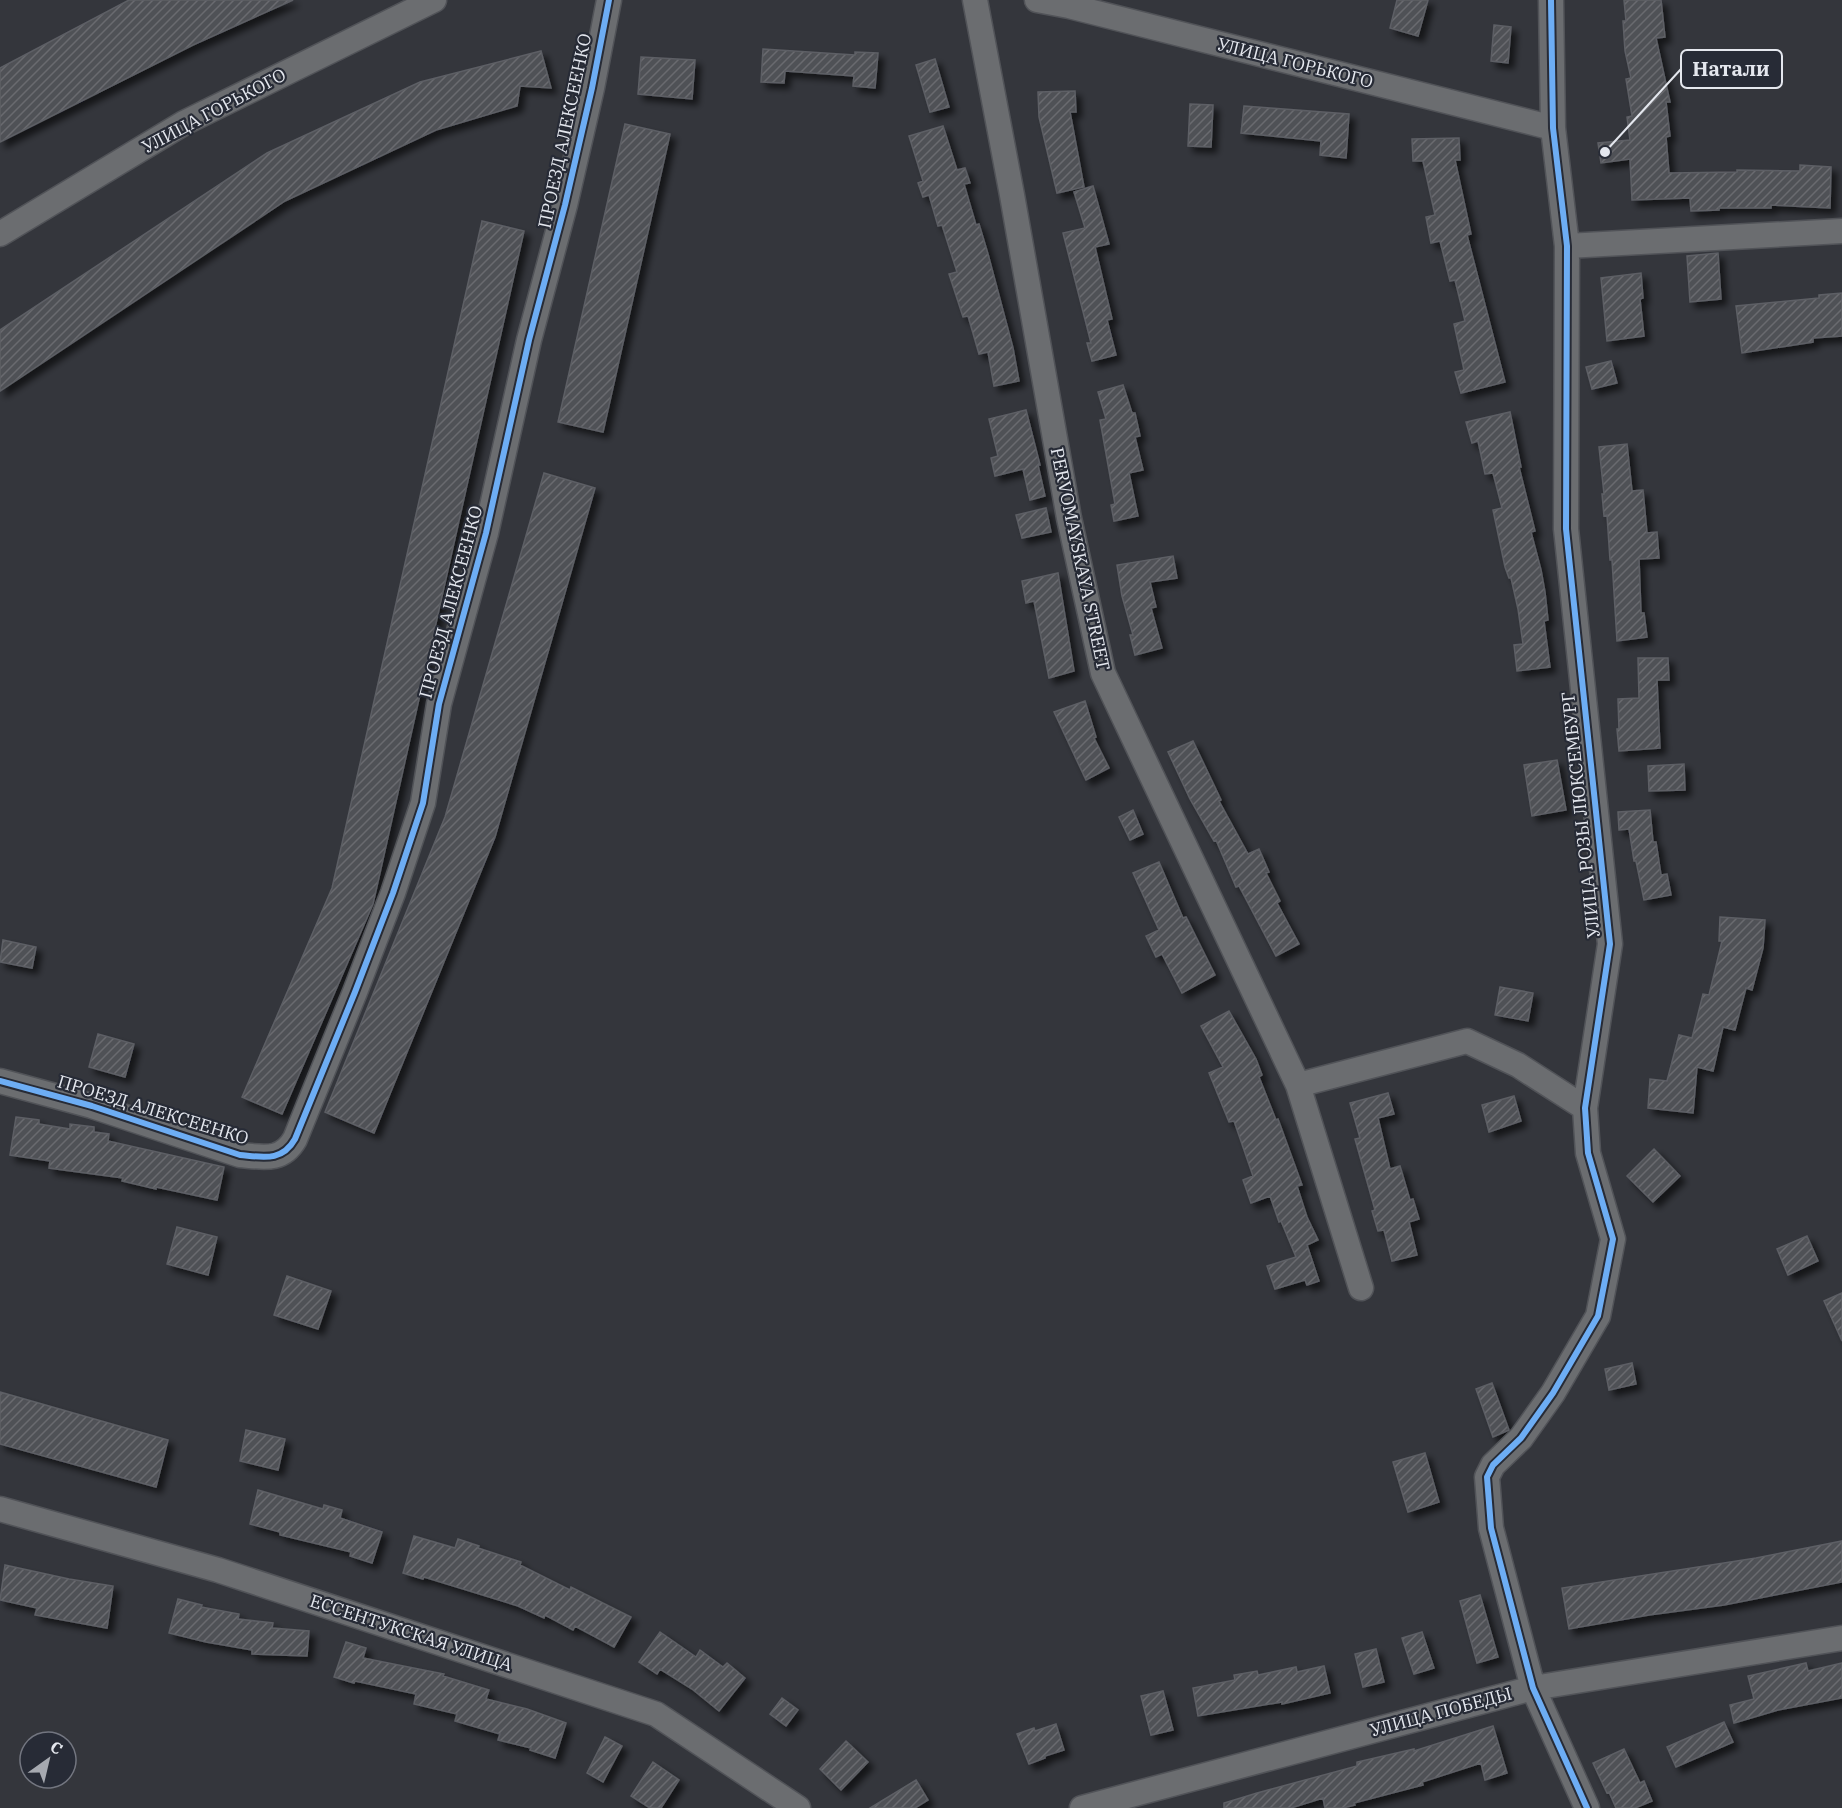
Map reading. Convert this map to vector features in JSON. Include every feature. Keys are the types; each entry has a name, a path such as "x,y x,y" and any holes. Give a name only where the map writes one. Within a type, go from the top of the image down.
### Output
{"street":[{"name":"УЛИЦА ГОРЬКОГО","path":"0,234 184,123 434,0"},
{"name":"PERVOMAYSKAYA STREET","path":"975,0 1070,518 1103,673 1298,1085 1361,1288"},
{"name":"УЛИЦА ГОРЬКОГО","path":"1037,0 1081,9 1553,128"},
{"name":"УЛИЦА РОЗЫ ЛЮКСЕМБУРГ","path":"1551,0 1553,128 1567,246 1566,529 1610,944 1585,1108 1588,1153 1613,1239 1598,1316 1554,1393 1521,1438 1493,1465 1487,1477 1491,1528 1533,1688 1587,1808"},
{"name":"ПРОЕЗД АЛЕКСЕЕНКО","path":"0,1081 92,1106 240,1155 264,1157 279,1155 289,1150 360,981 423,803 439,704 486,533 529,340 565,205 592,88 605,1"},
{"path":"1567,246 1842,231"},
{"path":"1298,1085 1467,1041 1518,1065 1585,1108"},
{"name":"ЕССЕНТУКСКАЯ УЛИЦА","path":"0,1509 218,1570 656,1713 798,1808"},
{"name":"УЛИЦА ПОБЕДЫ","path":"1082,1808 1533,1688 1842,1638"}],"building":[{"path":"129,0 293,0 193,45 0,142 0,68"},
{"path":"1397,0 1428,0 1418,36 1390,28"},
{"path":"1624,0 1661,0 1665,37 1656,38 1670,102 1666,102 1670,136 1666,137 1669,173 1737,172 1737,170 1800,171 1800,165 1831,167 1830,208 1771,205 1771,208 1719,208 1719,210 1691,211 1690,198 1632,200 1630,159 1601,163 1598,143 1630,140 1627,117 1632,116 1626,79 1631,78 1625,51"},
{"path":"1494,25 1511,27 1508,63 1491,61"},
{"path":"763,49 855,55 855,52 878,53 875,88 853,86 854,76 785,71 784,83 761,82"},
{"path":"541,51 551,88 520,86 517,106 436,130 285,201 0,391 0,330 267,153 420,82"},
{"path":"641,57 695,60 692,99 638,94"},
{"path":"935,59 949,107 930,112 916,65"},
{"path":"1075,91 1076,112 1070,112 1084,187 1057,193 1039,117 1038,92"},
{"path":"1190,104 1213,105 1211,147 1188,146"},
{"path":"1244,106 1349,114 1346,158 1320,155 1321,141 1241,133"},
{"path":"625,124 670,134 603,432 558,422"},
{"path":"943,126 957,170 965,168 970,183 964,184 976,225 979,224 988,254 1013,348 1019,381 994,386 988,352 979,354 968,316 963,317 949,274 957,272 942,225 938,226 929,195 923,197 918,183 923,181 909,136"},
{"path":"1459,138 1460,160 1455,160 1471,234 1467,235 1505,382 1461,393 1455,372 1464,370 1454,324 1465,321 1455,280 1450,281 1440,241 1431,243 1426,217 1435,215 1423,161 1413,161 1412,139"},
{"path":"1093,186 1109,244 1095,247 1112,319 1107,320 1116,355 1092,361 1087,343 1091,343 1063,233 1085,228 1074,192"},
{"path":"482,221 524,231 373,904 282,1114 242,1097 332,888"},
{"path":"1718,253 1721,299 1690,302 1687,256"},
{"path":"1641,273 1643,298 1640,299 1644,336 1607,341 1601,278"},
{"path":"1842,293 1842,336 1813,338 1813,342 1742,353 1736,306 1819,298 1819,295"},
{"path":"1611,361 1617,383 1592,389 1586,367"},
{"path":"1123,385 1132,413 1135,413 1140,436 1135,437 1143,470 1129,473 1138,516 1114,521 1111,505 1115,504 1100,420 1106,419 1098,392"},
{"path":"1026,410 1040,465 1038,465 1045,496 1030,500 1023,469 995,476 991,458 998,456 989,419"},
{"path":"1510,412 1521,467 1519,467 1535,531 1531,532 1545,592 1548,620 1544,621 1550,667 1517,671 1514,645 1523,644 1518,609 1511,578 1505,567 1493,510 1502,508 1493,473 1485,474 1478,441 1472,443 1466,422"},
{"path":"1627,444 1632,491 1643,490 1647,533 1657,532 1659,558 1639,559 1641,613 1644,613 1647,637 1617,641 1612,560 1610,560 1607,515 1604,516 1599,447"},
{"path":"544,473 595,488 495,837 374,1133 325,1112 445,817"},
{"path":"1046,508 1051,532 1022,538 1016,515"},
{"path":"1173,556 1177,578 1150,582 1156,607 1151,608 1162,648 1135,655 1130,635 1133,635 1122,596 1117,565"},
{"path":"1058,573 1074,671 1049,678 1034,601 1026,603 1022,581"},
{"path":"1638,658 1668,658 1669,680 1657,680 1660,748 1619,751 1618,699 1639,698"},
{"path":"1085,701 1096,737 1094,738 1109,768 1086,780 1054,712"},
{"path":"1193,741 1221,800 1219,801 1248,854 1259,849 1269,872 1266,873 1280,901 1277,903 1299,944 1276,956 1239,886 1236,887 1216,840 1214,841 1190,799 1168,752"},
{"path":"1557,760 1566,810 1532,816 1524,765"},
{"path":"1684,764 1685,790 1649,791 1648,766"},
{"path":"1133,810 1143,834 1130,840 1119,817"},
{"path":"1650,810 1653,842 1656,842 1661,875 1667,874 1671,895 1644,900 1629,829 1619,830 1618,812"},
{"path":"1159,862 1183,918 1186,917 1215,975 1182,993 1162,954 1156,957 1146,936 1159,930 1133,873"},
{"path":"1720,917 1765,920 1763,948 1752,990 1746,988 1735,1030 1723,1027 1713,1071 1697,1067 1693,1113 1648,1108 1650,1079 1667,1081 1679,1035 1692,1038 1703,994 1709,995 1722,941 1719,941"},
{"path":"3,940 36,947 32,968 0,962"},
{"path":"1500,987 1533,993 1528,1021 1495,1015"},
{"path":"1229,1011 1256,1059 1262,1075 1259,1077 1276,1120 1278,1119 1302,1185 1297,1186 1307,1217 1318,1240 1307,1245 1319,1281 1307,1285 1305,1280 1275,1289 1267,1266 1296,1257 1281,1221 1279,1222 1270,1196 1251,1203 1243,1180 1253,1176 1234,1121 1229,1122 1209,1073 1223,1067 1201,1026"},
{"path":"98,1034 134,1044 125,1077 89,1067"},
{"path":"1388,1093 1394,1114 1378,1118 1390,1169 1400,1166 1410,1200 1413,1199 1419,1219 1409,1222 1417,1255 1392,1261 1384,1230 1378,1231 1372,1211 1375,1210 1355,1139 1360,1138 1350,1103"},
{"path":"1514,1096 1521,1121 1489,1132 1482,1105"},
{"path":"16,1117 39,1120 39,1124 70,1129 70,1124 94,1127 94,1132 109,1134 108,1141 224,1167 217,1200 156,1187 156,1189 122,1181 123,1178 49,1168 50,1161 10,1155"},
{"path":"1654,1149 1680,1176 1653,1202 1627,1176"},
{"path":"177,1227 217,1237 208,1275 167,1264"},
{"path":"1807,1236 1818,1261 1788,1275 1777,1249"},
{"path":"287,1276 331,1291 318,1329 274,1315"},
{"path":"1842,1293 1842,1341 1824,1301"},
{"path":"1632,1363 1636,1384 1609,1390 1605,1369"},
{"path":"1492,1383 1509,1430 1493,1437 1476,1389"},
{"path":"0,1392 168,1440 156,1487 0,1444"},
{"path":"246,1430 285,1439 278,1470 240,1461"},
{"path":"1425,1453 1439,1502 1408,1512 1393,1462"},
{"path":"258,1490 323,1509 324,1505 342,1510 340,1518 382,1532 372,1563 350,1556 351,1552 280,1535 280,1532 250,1524"},
{"path":"414,1536 455,1548 458,1539 479,1546 478,1548 521,1562 520,1565 570,1590 571,1587 631,1617 614,1647 575,1626 573,1630 545,1615 544,1618 518,1606 424,1577 423,1579 403,1573"},
{"path":"1842,1541 1842,1582 1724,1605 1569,1629 1562,1588 1756,1558"},
{"path":"5,1565 113,1586 107,1628 35,1615 37,1608 0,1600"},
{"path":"1480,1595 1498,1657 1477,1663 1460,1601"},
{"path":"178,1599 202,1605 201,1607 239,1614 238,1619 273,1623 272,1628 309,1631 307,1656 252,1654 252,1650 169,1633"},
{"path":"660,1632 696,1657 700,1650 723,1667 727,1663 745,1678 719,1711 692,1689 660,1669 657,1674 639,1662"},
{"path":"1422,1632 1434,1668 1414,1674 1402,1638"},
{"path":"346,1642 366,1648 363,1658 444,1674 443,1676 489,1690 486,1699 527,1709 566,1723 555,1758 530,1750 531,1748 498,1740 500,1734 455,1721 457,1714 414,1704 416,1694 355,1681 354,1683 334,1677"},
{"path":"1376,1649 1384,1682 1363,1687 1355,1654"},
{"path":"1806,1663 1808,1671 1842,1663 1842,1698 1778,1710 1734,1723 1730,1705 1754,1699 1748,1676"},
{"path":"1324,1666 1330,1693 1282,1704 1282,1702 1198,1716 1193,1688 1235,1680 1234,1675 1257,1671 1258,1675 1296,1667 1297,1672"},
{"path":"1163,1691 1173,1730 1151,1735 1141,1696"},
{"path":"782,1698 798,1710 786,1726 770,1714"},
{"path":"1724,1722 1733,1742 1676,1767 1667,1747"},
{"path":"1056,1724 1064,1750 1029,1764 1017,1734"},
{"path":"1493,1726 1507,1773 1485,1780 1481,1763 1422,1782 1423,1785 1343,1808 1325,1808 1323,1798 1291,1808 1224,1808 1224,1803 1357,1766 1357,1762 1414,1749 1414,1751"},
{"path":"605,1737 622,1746 603,1782 587,1773"},
{"path":"846,1741 868,1762 841,1790 820,1769"},
{"path":"1624,1749 1640,1783 1644,1781 1652,1801 1635,1808 1616,1808 1593,1763"},
{"path":"653,1762 679,1780 661,1808 650,1808 631,1796"},
{"path":"916,1780 928,1800 915,1808 870,1808"}],"cycle path":[{"path":"0,1081 92,1106 240,1155 264,1157 278,1155 295,1139 393,893 423,803 439,704 486,533 529,340 565,205 592,88 609,0"},
{"path":"1551,0 1553,128 1567,246 1566,529 1610,944 1585,1108 1588,1153 1613,1239 1598,1316 1553,1393 1521,1438 1493,1465 1487,1477 1491,1528 1533,1688 1587,1808"}],"place":[{"name":"Натали","path":"1605,152"}]}
